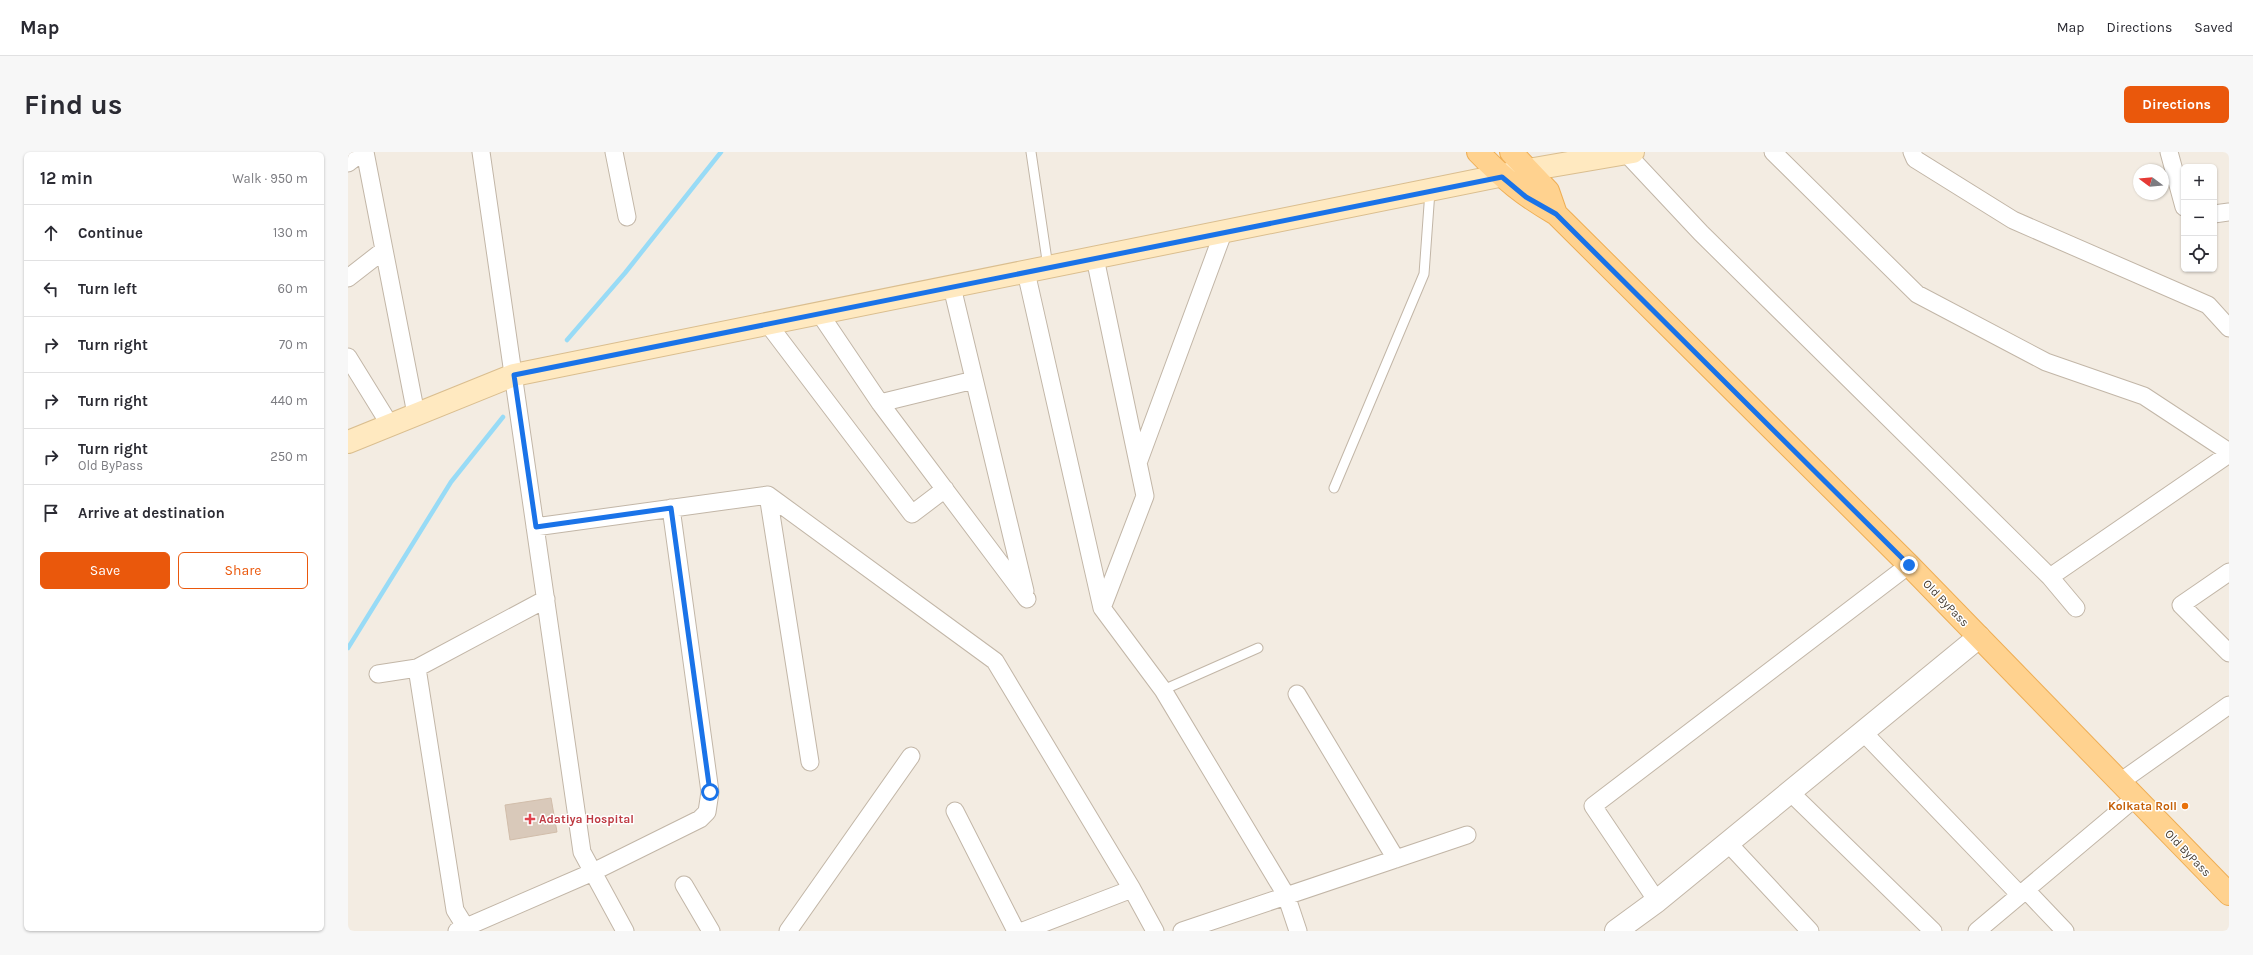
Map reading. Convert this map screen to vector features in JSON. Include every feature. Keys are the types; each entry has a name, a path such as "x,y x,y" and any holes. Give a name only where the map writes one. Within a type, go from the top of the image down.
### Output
{"main road":[{"name":"Old ByPass","path":"1478,152 1502,177 1526,197 1556,214 1909,565 2229,894"},
{"name":"Old ByPass","path":"1511,152 1548,191 1556,214"},
{"path":"348,442 514,375 1502,177 1528,170 1628,152"}],"street":[{"path":"348,163 363,152 416,414"},
{"path":"481,152 582,852 625,931"},
{"path":"614,152 627,217"},
{"path":"1628,152 1706,238 2050,577 2076,608"},
{"path":"1773,152 1917,294 2046,362 2144,396 2229,453 2050,577"},
{"path":"1912,152 1915,160 2013,220 2208,305 2229,328"},
{"path":"2169,152 2182,200"},
{"path":"2217,214 2229,212"},
{"path":"1138,462 1224,233"},
{"path":"348,278 384,250"},
{"path":"1095,258 1145,496 1102,608"},
{"path":"1026,272 1102,608 1163,690 1286,895 1298,931"},
{"path":"820,314 880,403 1027,599 952,287"},
{"path":"768,324 912,514 945,489"},
{"path":"348,357 390,425"},
{"path":"880,403 974,380"},
{"path":"536,527 768,495 995,661 1132,889 1155,931"},
{"path":"768,495 810,762"},
{"path":"417,668 455,910 464,930 593,872 700,819 707,812 709,804 709,784 671,508"},
{"path":"1657,901 1593,806 1909,565"},
{"path":"2229,572 2181,605 2229,652"},
{"path":"378,674 417,668 546,598"},
{"path":"1616,931 1657,901 1979,637"},
{"path":"1297,694 1396,859"},
{"path":"2120,782 2229,705"},
{"path":"1863,732 2023,892 2065,931"},
{"path":"788,931 911,756"},
{"path":"1790,792 1933,931"},
{"path":"1977,931 2135,798"},
{"path":"955,811 1016,931"},
{"path":"1182,931 1467,835"},
{"path":"1728,843 1810,931"},
{"path":"684,885 711,931"},
{"path":"1023,931 1132,889"}],"lane":[{"path":"1031,152 1048,268"},
{"path":"1334,488 1424,274 1430,191"},
{"path":"1163,690 1258,648"}],"building":[{"path":"551,798 557,832 510,840 505,805"}],"waterway":[{"path":"567,340 625,273 721,152"},
{"path":"348,648 451,482 503,417"}],"place":[{"name":"Kolkata Roll","path":"2185,806"},
{"name":"Adatiya Hospital","path":"530,819"}],"route":[{"path":"710,792 671,508 536,527 514,375 1502,177 1526,197 1556,214 1909,565"}]}
